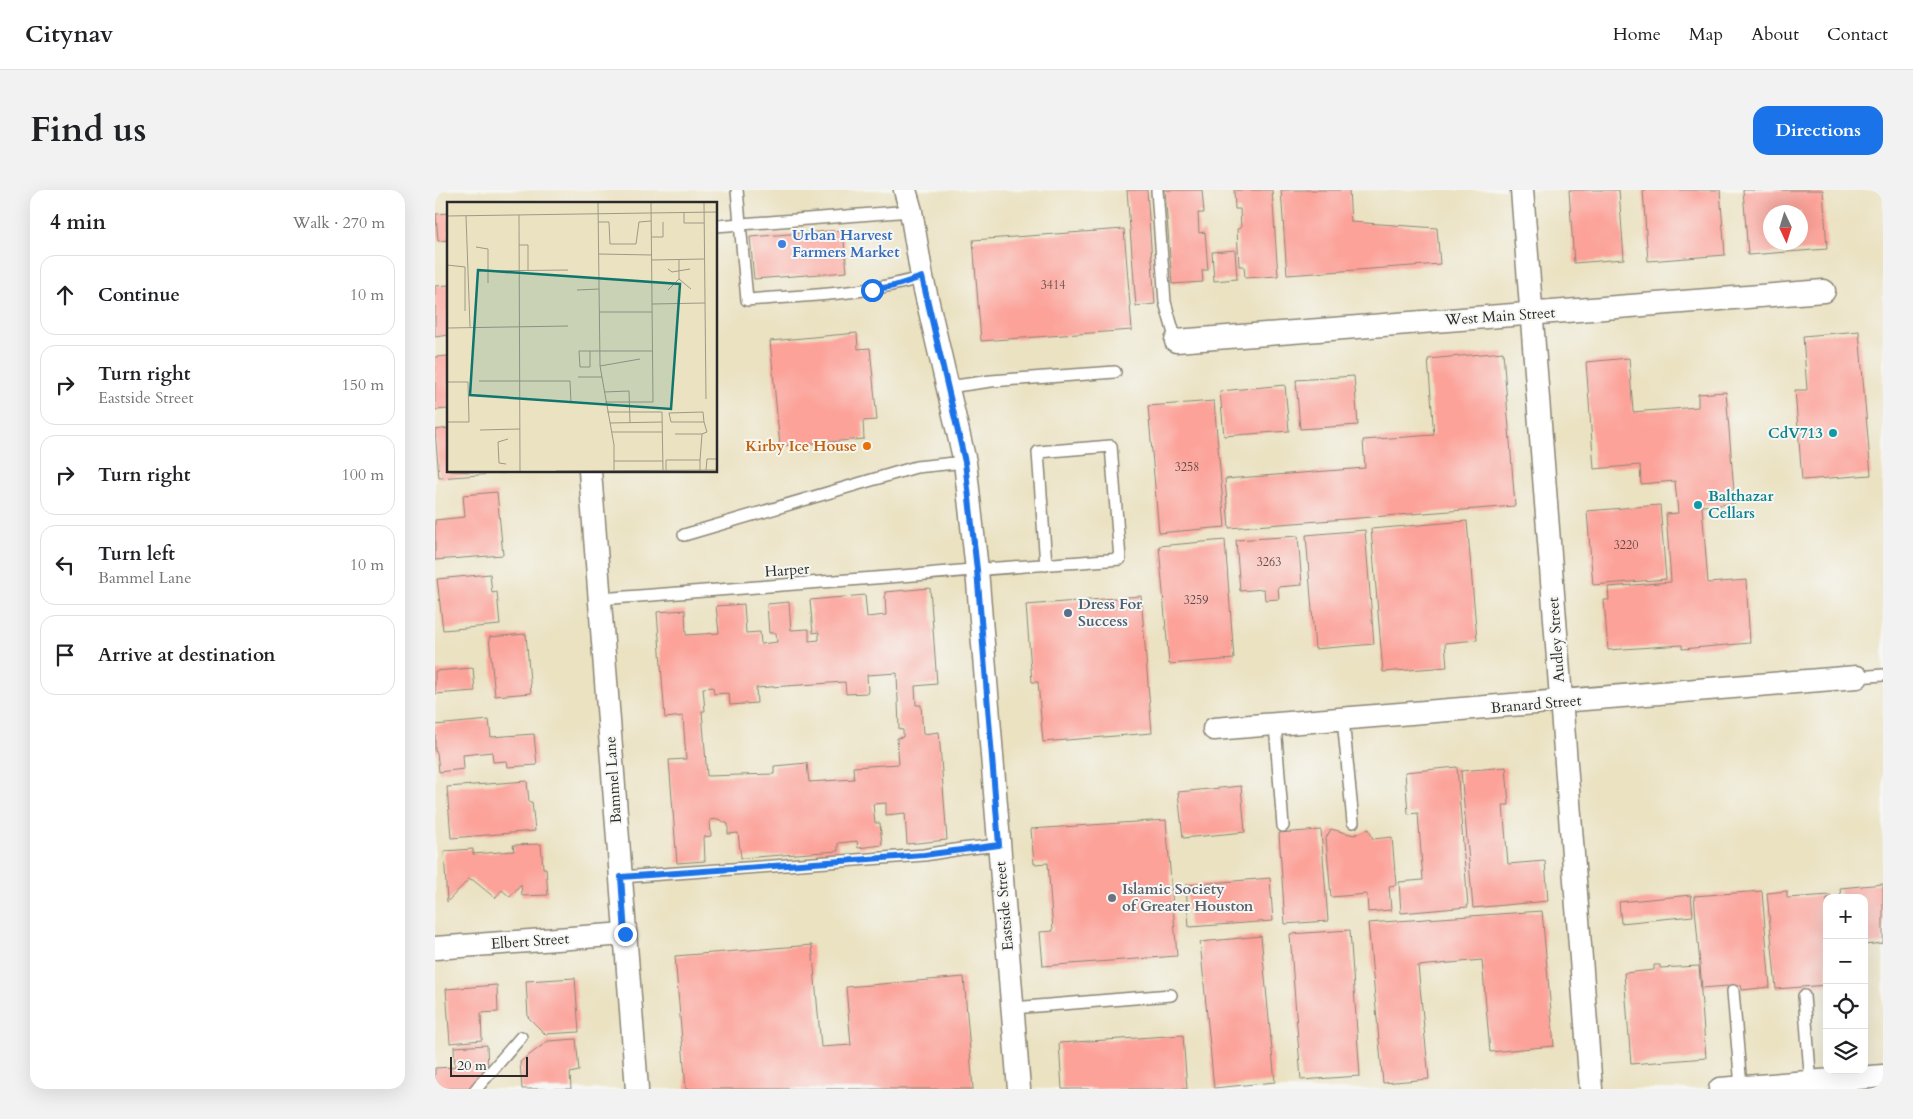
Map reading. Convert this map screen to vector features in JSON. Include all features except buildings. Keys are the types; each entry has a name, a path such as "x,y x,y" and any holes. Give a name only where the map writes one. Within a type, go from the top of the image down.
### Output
{"street":[{"name":"Audley Street","path":"1522,190 1591,1089"},
{"name":"Eastside Street","path":"908,200 922,277 965,462 977,570 1019,1089"},
{"name":"West Main Street","path":"1176,341 1825,291"},
{"name":"Bammel Lane","path":"590,472 637,1089"},
{"name":"Branard Street","path":"1214,730 1857,677"},
{"name":"Elbert Street","path":"435,948 625,934"},
{"path":"1730,1088 1811,1085 1883,1076"}],"lane":[{"path":"737,190 747,300 872,290 894,286 922,277"},
{"path":"1157,190 1165,302 1176,341"},
{"path":"717,226 908,200"},
{"path":"948,387 991,380 1115,372"},
{"name":"Harper","path":"600,598 1046,565 1120,559 1111,446 1037,452 1046,565"},
{"path":"684,535 916,467 965,462"},
{"path":"1857,677 1883,675"},
{"path":"1343,719 1353,822"},
{"path":"1275,725 1283,826"},
{"path":"621,877 924,855 999,845"},
{"path":"1730,1088 1733,991"},
{"path":"1013,1008 1171,995"},
{"path":"1804,996 1811,1085"},
{"path":"476,1089 521,1037"}],"place":[{"name":"Urban Harvest Farmers Market","path":"782,244"},
{"name":"CdV713","path":"1833,433"},
{"name":"Kirby Ice House","path":"867,446"},
{"name":"Balthazar Cellars","path":"1698,505"},
{"name":"Dress For Success","path":"1068,613"},
{"name":"Islamic Society of Greater Houston","path":"1112,898"}],"route":[{"path":"625,934 621,877 924,855 961,848 999,845 977,570 965,462 922,277 894,286 872,290"}]}
